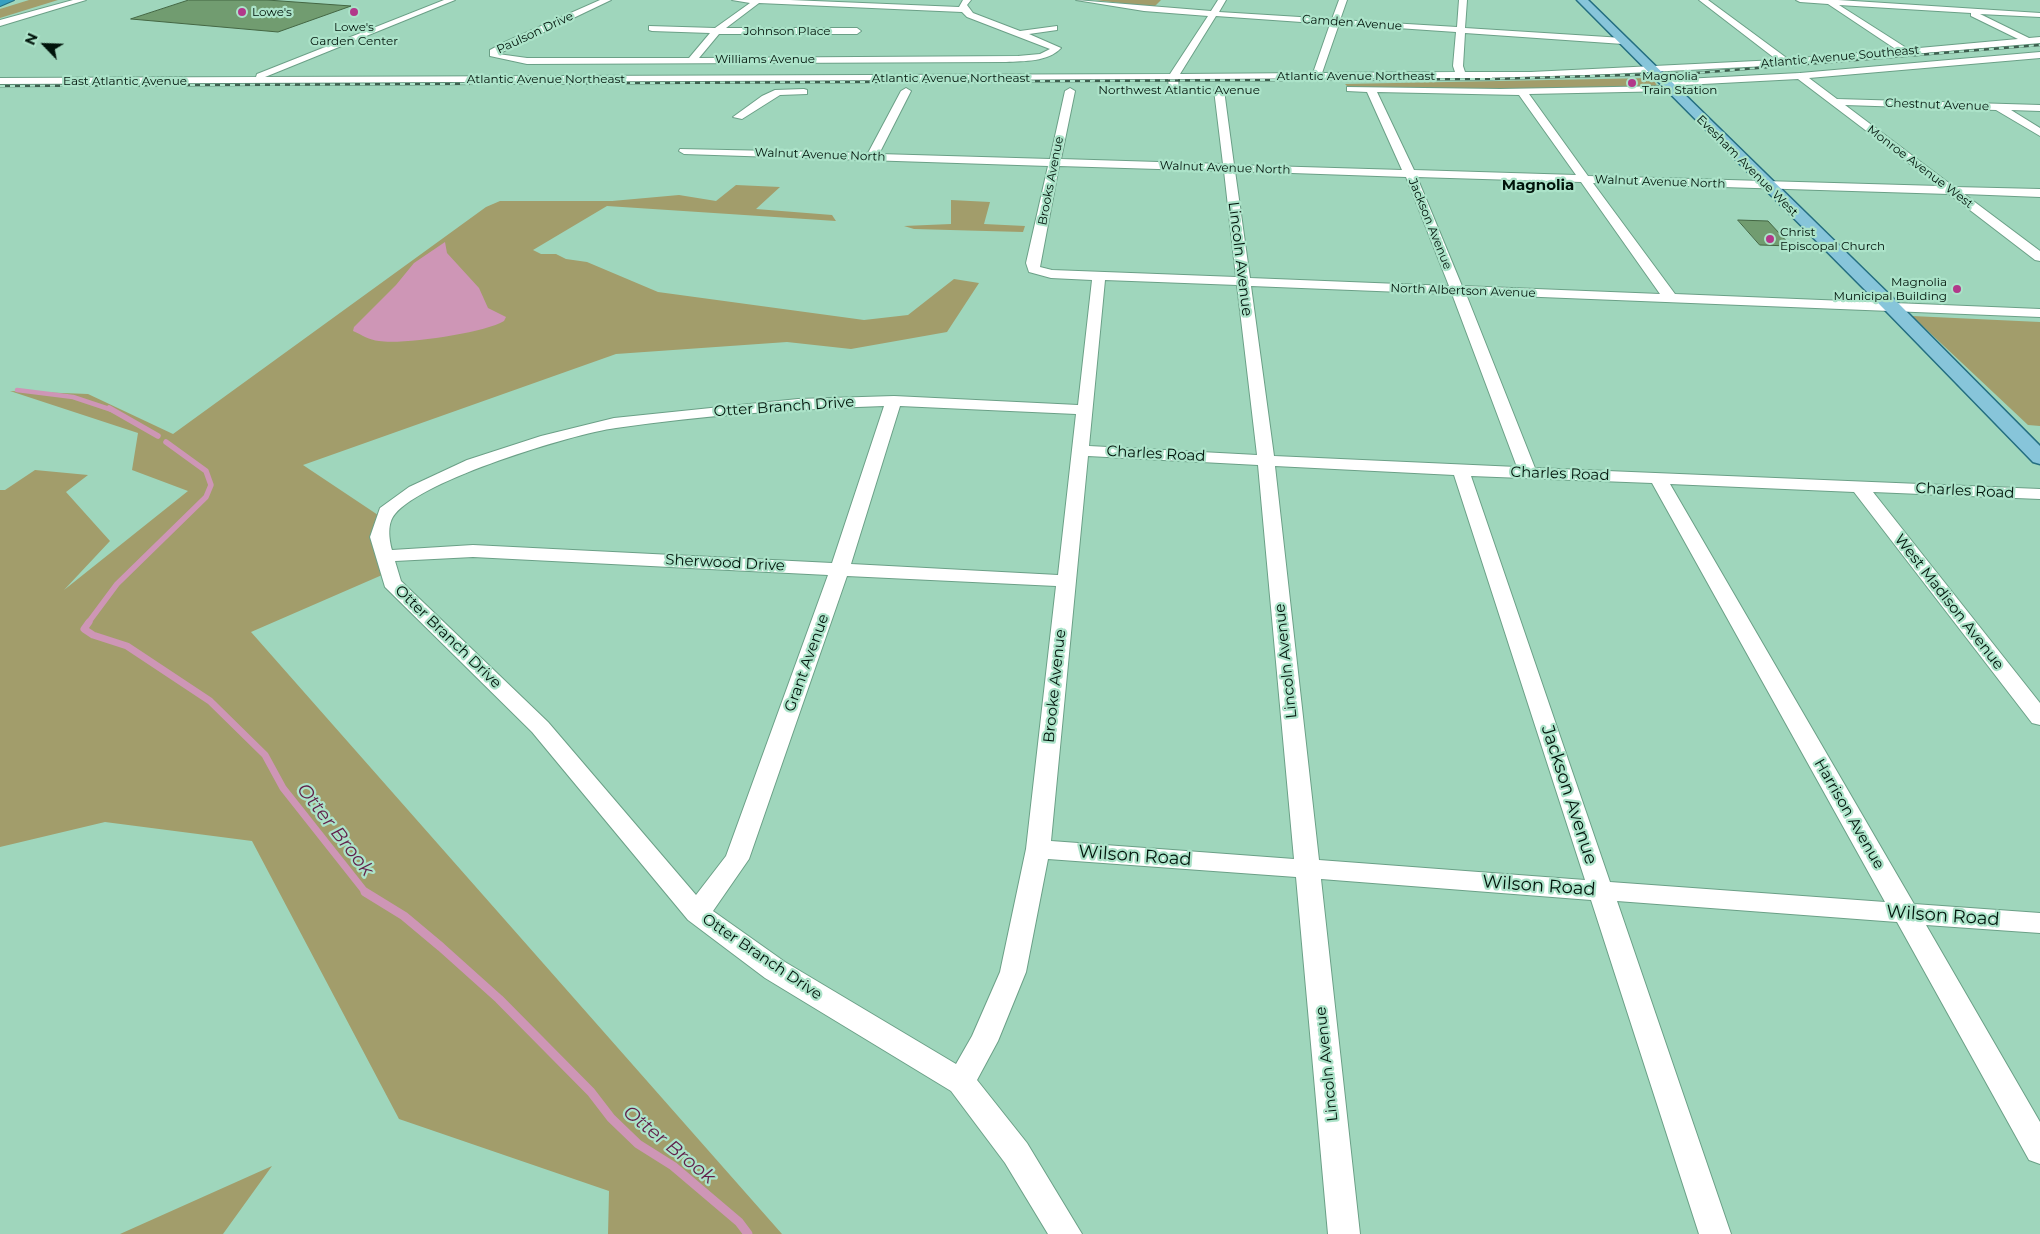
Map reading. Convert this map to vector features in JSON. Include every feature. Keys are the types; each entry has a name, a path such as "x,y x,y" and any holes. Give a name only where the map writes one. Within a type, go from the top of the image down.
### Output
{"highway":[{"path":"0,3 9,0"}],"main road":[{"name":"Evesham Avenue West","path":"1582,0 1766,185 1892,307 2040,458"}],"street":[{"path":"0,23 82,0"},
{"path":"250,80 451,0"},
{"name":"Paulson Drive","path":"494,55 492,52 508,44 607,0"},
{"path":"736,0 964,10 970,15 1020,34 1054,28"},
{"path":"964,10 963,5 967,0"},
{"name":"Camden Avenue","path":"1080,0 1120,7 1623,41"},
{"path":"1174,90 1173,77 1222,0"},
{"path":"1316,76 1343,0"},
{"path":"1461,76 1458,66 1463,0"},
{"path":"1703,0 1786,62"},
{"path":"1800,0 2040,15"},
{"path":"1922,0 1930,8"},
{"path":"693,60 717,31 758,1"},
{"path":"1829,2 1907,52"},
{"path":"1967,11 2028,42"},
{"path":"985,30 999,27"},
{"name":"Johnson Place","path":"652,28 717,31 857,32"},
{"name":"Williams Avenue","path":"494,55 527,61 778,60 1037,56 1057,48 1020,34"},
{"name":"Atlantic Avenue Southeast","path":"1652,71 1786,62 2040,40"},
{"path":"1338,88 1522,92 1667,86 2040,55"},
{"path":"768,78 778,60"},
{"name":"Atlantic Avenue Northeast","path":"250,80 1461,76 1652,71"},
{"name":"Monroe Avenue West","path":"1800,76 2040,257"},
{"name":"East Atlantic Avenue","path":"0,81 250,80"},
{"name":"Lincoln Avenue","path":"1220,90 1266,460 1344,1234"},
{"name":"Jackson Avenue","path":"1371,90 1410,174 1528,472"},
{"path":"872,157 906,91"},
{"name":"Brooks Avenue","path":"1036,269 1033,263 1070,91"},
{"path":"738,117 765,98 778,92 817,92"},
{"path":"1522,92 1671,299"},
{"name":"Chestnut Avenue","path":"1834,102 2040,108"},
{"path":"1999,107 2040,132"},
{"name":"Walnut Avenue North","path":"684,151 2040,193"},
{"name":"North Albertson Avenue","path":"1036,269 1051,274 1099,278 2040,313"},
{"name":"Brooke Avenue","path":"961,1082 984,1041 1013,972 1038,849 1099,278"},
{"name":"Otter Branch Drive","path":"1066,1234 1016,1153 961,1082 776,970 697,913 540,727 392,583 378,537 386,512 415,490 473,464 547,440 614,423 798,404 894,401 1084,410"},
{"name":"Grant Avenue","path":"697,913 737,859 840,569 894,401"},
{"name":"Charles Road","path":"1080,450 1461,470 2040,494"},
{"name":"Jackson Avenue","path":"1461,470 1715,1234"},
{"name":"Harrison Avenue","path":"1658,478 2040,1150"},
{"name":"West Madison Avenue","path":"1859,486 2040,718"},
{"name":"Sherwood Drive","path":"384,556 473,551 1066,581"},
{"name":"Wilson Road","path":"1038,849 2040,923"}],"shaded area":[{"path":"29,0 58,0 0,18 0,9"},
{"path":"1095,0 1161,0 1154,7"},
{"path":"1652,78 1658,87 1443,91 1348,87 1345,84"},
{"path":"736,185 780,187 756,209 832,215 836,221 607,206 533,250 541,254 556,254 566,259 587,262 658,292 864,320 908,315 954,279 979,283 947,332 851,349 787,342 616,354 303,465 384,519 389,572 251,632 782,1234 608,1234 609,1191 399,1119 252,841 105,822 0,847 0,490 5,490 35,470 88,475 66,492 110,541 64,590 188,491 132,470 138,433 10,391 88,394 173,434 486,207 500,201 612,201 679,195 716,201"},
{"path":"951,200 990,202 984,224 1025,226 1023,232 914,229 904,226 951,224"},
{"path":"445,242 447,253 479,288 488,308 506,317 504,321 462,334 423,340 390,342 375,340 353,331 354,327 396,285 414,263"},
{"path":"1912,316 2040,322 2040,426 2028,425"},
{"path":"272,1166 223,1234 120,1234"}],"building":[{"name":"Lowe's","path":"189,0 267,0 351,6 278,32 131,19"},
{"name":"Christ Episcopal Church","path":"1738,220 1768,221 1791,246 1760,245"}],"waterway":[{"name":"Otter Brook","path":"17,390 73,397 112,410"},
{"name":"Otter Brook","path":"109,408 158,436"},
{"name":"Otter Brook","path":"88,623 117,584 206,497 211,485 206,471 166,442"},
{"name":"Otter Brook","path":"89,622 84,629 93,635 127,646 210,701 265,755 283,788 365,892"},
{"name":"Otter Brook","path":"365,892 404,916 441,947 499,999 591,1092 611,1118 638,1144 673,1166 739,1222 748,1234"}],"railway":[{"path":"0,86 1492,79 1696,73 2040,45"}],"place":[{"name":"Lowe's","path":"242,12"},
{"name":"Lowe's Garden Center","path":"354,12"},
{"name":"Magnolia Train Station","path":"1632,83"},
{"name":"Christ Episcopal Church","path":"1770,239"},
{"name":"Magnolia Municipal Building","path":"1957,289"}],"district":[{"name":"Magnolia","path":"1538,186"}]}
